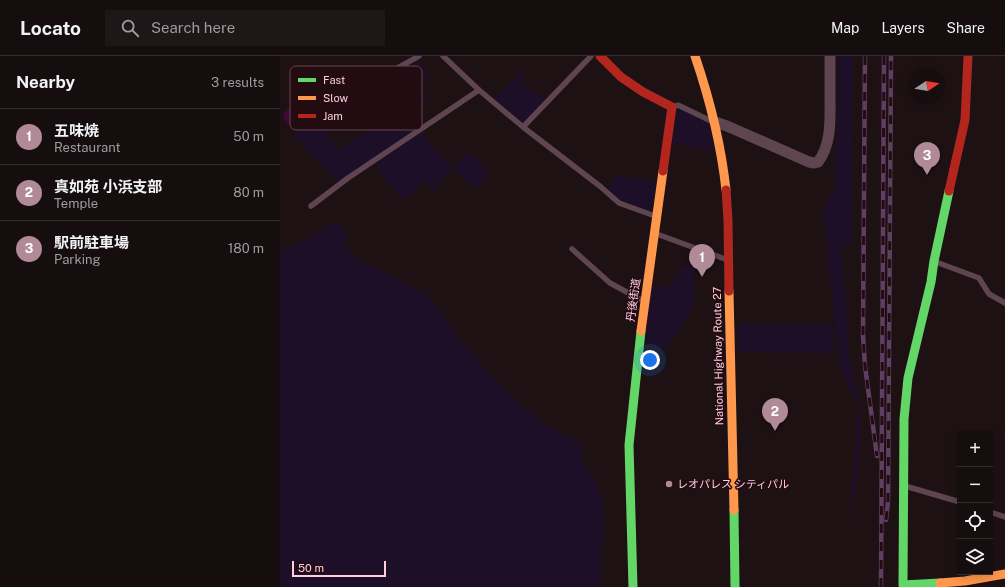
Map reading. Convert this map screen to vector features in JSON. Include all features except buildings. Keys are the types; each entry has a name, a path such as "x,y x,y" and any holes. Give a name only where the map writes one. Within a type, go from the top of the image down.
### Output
{"main road":[{"path":"600,56 621,77 643,92 672,107"},
{"name":"National Highway Route 27","path":"695,56 715,122 726,189 729,261 734,587"},
{"path":"968,56 965,120 907,384 904,419 903,585 964,580 1005,574"},
{"name":"丹後街道","path":"633,587 629,445 638,355 672,107"}],"street":[{"path":"715,122 809,162 818,162 822,156 828,139 830,56"}],"lane":[{"path":"401,66 419,56"},
{"path":"443,56 479,90 523,127 619,202 656,217"},
{"path":"523,127 591,56"},
{"path":"422,128 479,90"},
{"path":"672,107 678,105 715,122"},
{"path":"311,206 348,178 419,130"},
{"path":"654,233 729,261"},
{"path":"572,249 610,283 645,302"},
{"path":"934,261 979,278 989,294 1005,303"},
{"path":"903,485 957,501"},
{"path":"993,513 1005,517"}],"shaded area":[{"path":"839,56 853,56 851,243 841,244 847,316 848,350 861,408 859,464 851,523 852,486 859,406 840,370 824,218 824,210 836,186 835,150 838,126"},
{"path":"418,60 422,66 408,66"},
{"path":"422,66 428,76 422,80"},
{"path":"521,73 525,77 521,82 531,92 533,90 545,101 523,123 494,99"},
{"path":"422,90 427,98 422,102"},
{"path":"290,108 290,125 284,119 283,113"},
{"path":"678,108 709,123 715,151 672,142"},
{"path":"297,130 326,130 336,150 369,130 390,130 393,132 396,130 413,130 338,182 294,135"},
{"path":"422,132 434,149 452,169 438,184 434,192 423,181 404,200 375,164"},
{"path":"468,152 489,171 476,188 454,168"},
{"path":"616,175 656,183 652,212 621,200 608,190"},
{"path":"330,223 342,226 347,236 344,245 358,260 425,294 430,298 457,336 485,369 528,411 560,434 581,442 583,466 594,478 602,502 605,535 599,553 600,587 280,587 280,252 310,238"},
{"path":"683,265 695,269 693,307 665,350 644,340 651,286 660,287 670,285"},
{"path":"832,324 834,353 738,352 738,325"}],"railway":[{"path":"865,56 863,335 865,366 877,456"},
{"path":"881,587 884,56"},
{"path":"886,520 888,502 891,56"}],"traffic: fast":[{"path":"940,583 903,585 904,419 908,378 931,282 949,191"},
{"path":"633,587 629,445 641,331"},
{"path":"734,510 735,587"}],"traffic: slow":[{"path":"695,56 714,122 726,190"},
{"path":"641,331 663,171"},
{"path":"729,291 734,510"},
{"path":"940,583 965,581 1005,574"}],"traffic: jam":[{"path":"600,56 621,77 643,92 672,107 663,171"},
{"path":"949,191 965,120 968,56"},
{"path":"726,190 729,291"}],"place":[{"name":"駅前駐車場","path":"927,175"},
{"name":"五味焼","path":"702,277"},
{"name":"真如苑 小浜支部","path":"775,431"},
{"name":"レオパレス シティパル","path":"669,484"}]}
